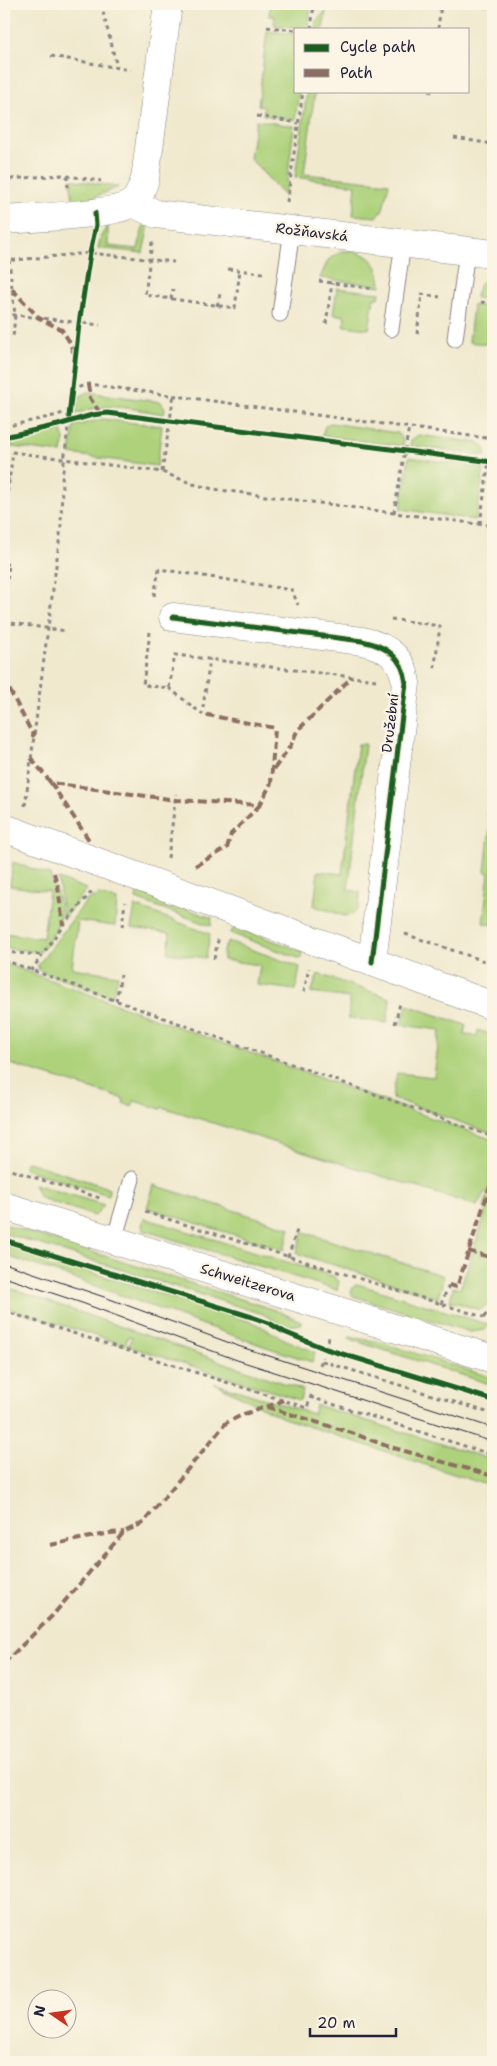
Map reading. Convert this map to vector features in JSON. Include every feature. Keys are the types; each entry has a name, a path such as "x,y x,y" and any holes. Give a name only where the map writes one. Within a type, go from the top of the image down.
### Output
{"street":[{"path":"4,220 95,212 122,208 133,203 142,189 145,180 168,4"},
{"name":"Rožňavská","path":"133,203 156,214 493,254"},
{"name":"Družební","path":"162,622 362,641 377,644 388,650 401,665 406,683 372,962"},
{"path":"14,822 372,962 493,1006"},
{"name":"Schweitzerova","path":"4,1206 493,1358"}],"lane":[{"path":"280,314 288,229"},
{"path":"391,329 403,243"},
{"path":"455,339 467,251"},
{"path":"114,1240 132,1179"}],"path":[{"path":"101,4 117,67"},
{"path":"311,28 314,4"},
{"path":"438,28 441,4"},
{"path":"460,4 493,8"},
{"path":"268,27 294,30"},
{"path":"51,56 130,70"},
{"path":"288,229 303,92"},
{"path":"257,116 298,123"},
{"path":"454,138 493,144"},
{"path":"4,175 12,179 61,174 103,181"},
{"path":"88,262 96,226 95,212"},
{"path":"4,261 90,253 174,262"},
{"path":"150,258 144,295 217,306 235,308 240,270"},
{"path":"9,260 15,315 13,338"},
{"path":"228,269 264,273"},
{"path":"319,281 380,290"},
{"path":"326,324 332,283"},
{"path":"171,299 173,289"},
{"path":"217,306 220,294"},
{"path":"416,294 446,297"},
{"path":"417,334 422,294"},
{"path":"4,316 15,315 100,325"},
{"path":"78,332 80,315"},
{"path":"70,397 72,382"},
{"path":"71,390 88,384 174,394 492,439 491,462 480,524"},
{"path":"4,399 6,386"},
{"path":"162,472 174,394"},
{"path":"14,822 48,628 61,527 62,480 70,403"},
{"path":"4,427 58,415 68,420"},
{"path":"161,419 180,422"},
{"path":"394,513 409,427"},
{"path":"396,450 414,452"},
{"path":"4,451 162,472 193,484 213,489 493,526"},
{"path":"4,516 13,453"},
{"path":"480,460 491,462"},
{"path":"4,564 9,564 4,609"},
{"path":"154,598 159,569 292,590 298,605 308,606"},
{"path":"383,618 440,626 434,676"},
{"path":"4,622 66,630"},
{"path":"162,622 143,685 169,688 202,714 210,659"},
{"path":"169,688 175,654 352,677"},
{"path":"167,864 176,794"},
{"path":"4,874 6,855"},
{"path":"31,971 41,955 94,888"},
{"path":"122,926 125,899"},
{"path":"214,959 220,933"},
{"path":"402,933 493,964"},
{"path":"4,952 41,955"},
{"path":"4,960 493,1137"},
{"path":"304,992 310,965"},
{"path":"116,1001 121,975"},
{"path":"395,1024 401,998"},
{"path":"4,1168 493,1320"},
{"path":"288,1257 297,1230"},
{"path":"441,1304 449,1285"},
{"path":"484,1317 493,1307"},
{"path":"4,1311 307,1408 312,1393"},
{"path":"326,1349 330,1332"},
{"path":"318,1346 335,1352"},
{"path":"322,1361 493,1414"},
{"path":"310,1398 493,1455"}],"green space":[{"path":"270,4 311,4 308,28 274,25 275,16 269,16"},
{"path":"326,11 323,28 315,28 316,21"},
{"path":"267,31 294,34 294,92 299,92 295,120 263,115 264,107 258,106"},
{"path":"307,92 315,92 304,174 389,183 383,209 377,217 353,215 356,185 295,177"},
{"path":"256,120 294,126 285,197 250,158"},
{"path":"70,179 118,187 90,199 73,201"},
{"path":"144,223 149,224 143,253 98,248 101,236 108,225 108,246 138,249"},
{"path":"342,251 351,251 371,259 378,270 381,286 320,278 328,260"},
{"path":"486,278 489,296 493,297 493,300 475,298 480,284"},
{"path":"337,288 380,293 379,298 374,298 369,329 344,326 345,316 333,314"},
{"path":"473,305 493,307 493,345 469,342"},
{"path":"87,392 161,402 165,408 164,414 130,408 109,407 76,414 78,398"},
{"path":"102,419 162,426 157,466 70,454 74,426"},
{"path":"330,423 398,433 403,440 403,446 322,436 325,426"},
{"path":"62,429 64,440 62,453 4,446 4,442"},
{"path":"418,435 480,443 486,450 485,456 410,446 411,440"},
{"path":"409,457 484,468 476,520 401,509"},
{"path":"358,744 365,744 348,890 360,892 360,901 356,911 345,916 314,906 318,871 342,874"},
{"path":"492,779 493,925 483,923 489,873 485,872 491,817 487,816"},
{"path":"13,862 50,875 55,887 60,907 60,916 54,932 40,952 4,948 4,933 43,938 49,891 10,886"},
{"path":"58,879 87,889 64,919"},
{"path":"137,891 212,918 211,926 136,899"},
{"path":"99,895 117,900 115,926 78,921 72,968 118,975 114,992 110,997 38,969 38,965 87,900"},
{"path":"135,906 210,934 206,958 168,953 170,933 131,928"},
{"path":"235,927 302,951 301,959 230,933"},
{"path":"228,941 300,967 296,990 257,985 260,965 223,960 223,951"},
{"path":"4,963 493,1140 493,1300 480,1310 450,1301 453,1287 460,1289 487,1209 484,1208 488,1192 484,1193 477,1206 162,1107 161,1109 134,1101 132,1107 123,1103 124,1099 4,1062"},
{"path":"318,974 390,998 387,1023 348,1018 350,998 311,993"},
{"path":"407,1005 466,1025 464,1035 477,1036 478,1030 493,1035 493,1134 392,1098 397,1073 434,1077 440,1030 401,1025"},
{"path":"28,1162 100,1185 109,1189 108,1195 24,1169 25,1163"},
{"path":"34,1184 104,1205 95,1216 40,1198"},
{"path":"154,1185 290,1228 284,1250 147,1208"},
{"path":"144,1218 333,1276 339,1281 337,1290 143,1230"},
{"path":"4,1224 275,1310 301,1321 301,1324 284,1327 263,1314 4,1233"},
{"path":"303,1232 444,1276 438,1298 296,1253"},
{"path":"4,1245 255,1323 284,1339 315,1352 312,1362 4,1255"},
{"path":"356,1284 490,1325 485,1330 470,1332 353,1296 351,1293"},
{"path":"4,1286 303,1390 300,1400 128,1346 132,1337 128,1336 125,1345 4,1307"},
{"path":"350,1337 380,1342 493,1378 493,1385 349,1339"},
{"path":"214,1383 313,1414 316,1405 493,1460 493,1487 283,1418"}],"tram line":[{"path":"4,1263 238,1346 493,1428"},
{"path":"4,1277 82,1303 237,1360 493,1442"}],"marked path":[{"path":"12,289 39,318 62,330 74,354"},
{"path":"88,384 90,398 100,413"},
{"path":"4,480 9,478"},
{"path":"274,769 291,745 297,731 352,677"},
{"path":"4,679 34,737"},
{"path":"31,758 51,783 176,800 260,805 271,783 275,728 202,714"},
{"path":"51,783 89,840"},
{"path":"195,866 227,848 231,834 260,805"},
{"path":"54,873 58,887 63,925"},
{"path":"449,1285 457,1287 493,1177"},
{"path":"468,1251 493,1258"},
{"path":"4,1663 52,1616 124,1532 143,1523 226,1423 244,1414 283,1400"},
{"path":"267,1407 352,1433 387,1446 493,1476"},
{"path":"50,1545 124,1532"}],"cycle path":[{"path":"69,416 79,324 96,225 95,213"},
{"path":"4,437 107,413 493,462"},
{"path":"173,617 362,641 386,650 392,654 401,666 406,683 372,962"},
{"path":"4,1240 252,1317 326,1349 493,1400"}]}
